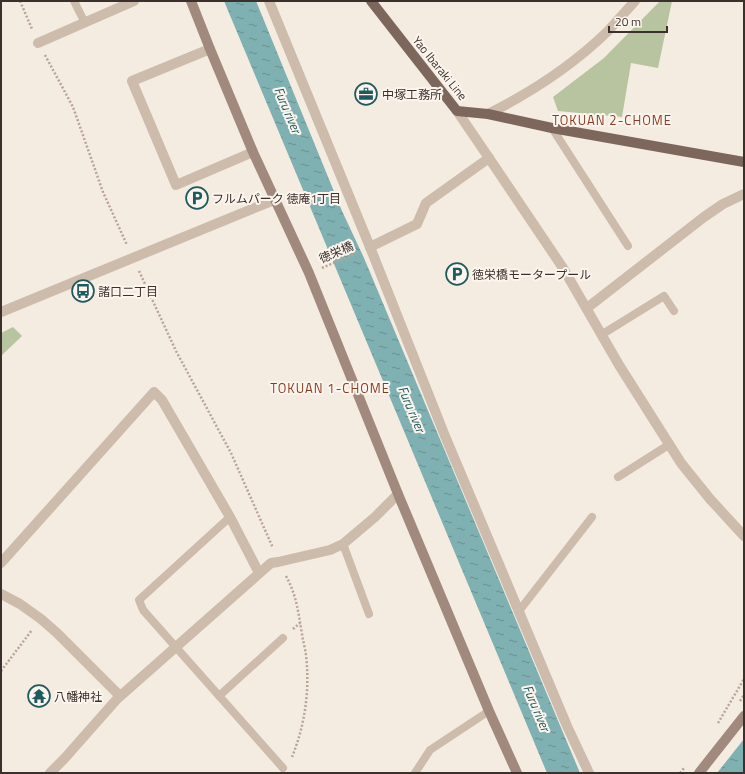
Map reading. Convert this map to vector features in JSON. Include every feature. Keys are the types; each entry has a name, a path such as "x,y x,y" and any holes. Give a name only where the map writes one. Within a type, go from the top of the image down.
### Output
{"main road":[{"name":"Yao Ibaraki Line","path":"371,1 457,111 488,114 552,128 744,162"}],"street":[{"path":"38,43 134,1"},
{"path":"191,1 253,152 309,273 398,494 489,711 517,773"},
{"path":"269,1 370,247 445,436 567,726 589,773"},
{"path":"488,114 512,102 556,74 590,47 635,1"},
{"path":"210,49 132,81 134,88 176,185 253,152"},
{"path":"457,111 563,268 619,365 681,463 710,500 744,536"},
{"path":"370,247 417,224 426,204 490,158"},
{"path":"587,308 704,217 723,204 744,194"},
{"path":"1,312 274,200"},
{"path":"1,563 154,392 162,400 230,517 259,574"},
{"path":"50,773 120,696 271,563 330,550 343,544 375,517 398,494"},
{"path":"1,594 20,604 41,619 120,696"},
{"path":"699,773 744,716"}],"lane":[{"path":"74,1 84,23"},
{"path":"552,128 628,246"},
{"path":"601,334 664,296 674,311"},
{"path":"618,477 670,444"},
{"path":"230,517 139,600 143,610 283,768"},
{"path":"519,611 592,517"},
{"path":"343,544 369,614"},
{"path":"219,696 283,638"},
{"path":"415,773 430,750 489,711"}],"path":[{"path":"20,1 38,43 73,108 103,192 133,258 176,350 231,453 278,562 291,585 296,598 306,655 308,687 305,712 298,741 291,761"},
{"name":"徳栄橋","path":"309,273 370,247"},
{"path":"1,671 41,619"},
{"path":"716,725 744,679"},
{"path":"680,773 688,764"}],"green space":[{"path":"660,1 672,1 658,68 631,63 622,117 558,111 553,97 604,58"},
{"path":"13,327 22,336 1,356 1,333"}],"water":[{"name":"Furu river","path":"224,1 256,1 342,211 364,258 580,773 547,773"},
{"path":"744,739 744,773 717,773"}],"place":[{"name":"中塚工務所","path":"366,94"},
{"name":"フルムパーク 徳庵1丁目","path":"197,198"},
{"name":"徳栄橋モータープール","path":"457,274"},
{"name":"諸口二丁目","path":"83,291"},
{"name":"八幡神社","path":"39,696"}],"district":[{"name":"TOKUAN 2-CHOME","path":"612,120"},
{"name":"TOKUAN 1-CHOME","path":"330,388"}]}
